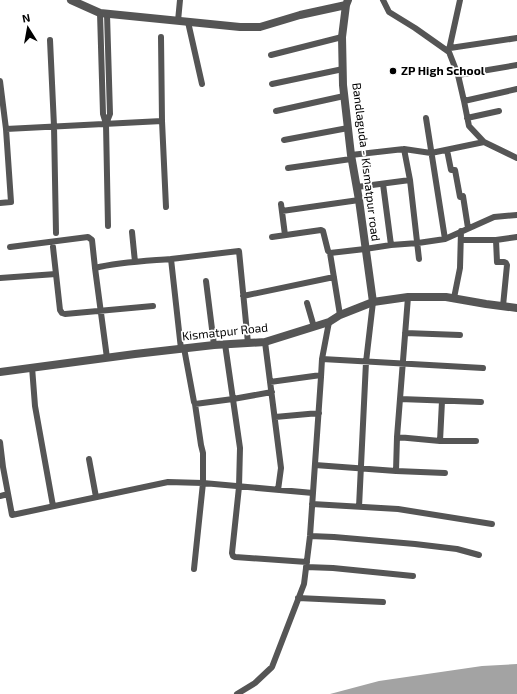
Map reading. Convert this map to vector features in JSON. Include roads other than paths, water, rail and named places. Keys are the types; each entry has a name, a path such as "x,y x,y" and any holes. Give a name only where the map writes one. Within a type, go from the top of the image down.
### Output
{"street":[{"path":"71,0 104,13 240,27 260,27 347,2"},
{"path":"178,21 180,0"},
{"path":"383,0 389,12 449,50 517,38"},
{"path":"460,0 449,50 458,75 469,126 484,142 517,158"},
{"name":"Bandlaguda - Kismatpur road","path":"347,2 342,37 344,96 351,157 359,200 373,302"},
{"path":"104,13 103,114 106,124 108,226"},
{"path":"188,22 202,84"},
{"path":"161,37 162,121 166,207"},
{"path":"271,55 342,37"},
{"path":"50,40 54,126 56,233"},
{"path":"458,75 517,65"},
{"path":"272,84 343,69"},
{"path":"0,81 6,129 11,202 0,203"},
{"path":"464,101 517,90"},
{"path":"276,111 344,96"},
{"path":"468,118 499,111"},
{"path":"426,118 445,238"},
{"path":"6,129 162,121"},
{"path":"284,140 348,128"},
{"path":"288,168 404,148 431,153 484,142"},
{"path":"404,148 410,180 419,259"},
{"path":"447,150 451,170 455,170 460,197 463,196 468,228"},
{"path":"356,187 410,180"},
{"path":"383,184 390,245"},
{"path":"285,235 281,207 359,200"},
{"path":"330,253 365,250 390,245 418,243 445,238 494,217 517,215"},
{"path":"272,237 321,230 323,231 328,251 330,253 340,315"},
{"path":"454,298 460,268 461,231"},
{"path":"132,232 135,262"},
{"path":"10,247 88,237 92,240 107,358"},
{"path":"461,240 496,240 517,237"},
{"path":"496,240 497,262 504,262 507,265 503,306"},
{"path":"53,247 60,310 62,313 65,314 153,306"},
{"path":"95,268 135,262 238,252 248,343"},
{"path":"172,259 182,349 195,404 201,445 204,453 203,483 194,569"},
{"path":"0,278 56,274"},
{"path":"243,296 334,277"},
{"path":"206,281 214,345"},
{"path":"396,471 397,438 408,297"},
{"name":"Kismatpur Road","path":"0,372 214,345 265,342 329,322 340,315 373,302 408,297 446,297 517,308"},
{"path":"359,507 366,362 373,302"},
{"path":"307,303 314,327"},
{"path":"237,694 255,683 272,667 304,584 310,536 322,359 329,322"},
{"path":"405,333 460,335"},
{"path":"265,342 281,468 278,490"},
{"path":"225,344 240,448 239,487 232,553 233,556 413,576"},
{"path":"322,359 483,368"},
{"path":"32,368 35,406 53,506"},
{"path":"270,382 321,375"},
{"path":"195,404 272,392"},
{"path":"400,399 482,402"},
{"path":"440,441 442,401"},
{"path":"275,417 319,412"},
{"path":"397,438 440,441 476,440"},
{"path":"0,442 12,515 168,482 203,483 313,493"},
{"path":"89,459 96,498"},
{"path":"315,465 445,474"},
{"path":"0,496 8,494"},
{"path":"312,504 398,509 492,524"},
{"path":"310,536 415,544 457,549 478,555"},
{"path":"298,598 383,602"}],"place":[{"name":"ZP High School","path":"393,71"}]}
